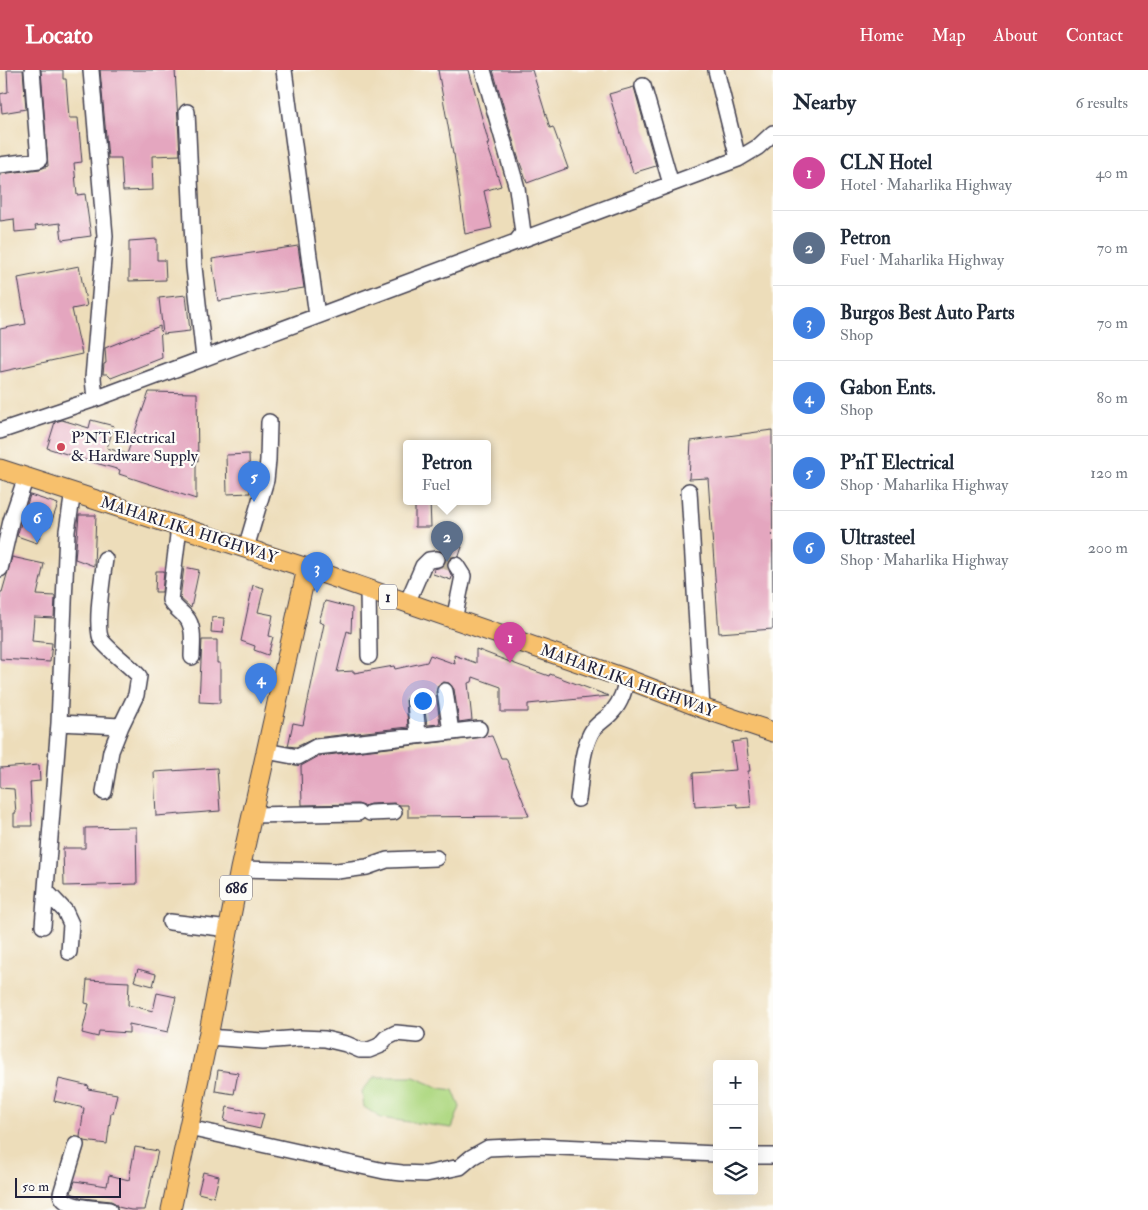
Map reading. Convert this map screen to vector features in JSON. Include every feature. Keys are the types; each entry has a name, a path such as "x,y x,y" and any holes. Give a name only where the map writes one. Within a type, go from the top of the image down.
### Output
{"main road":[{"name":"MAHARLIKA HIGHWAY","path":"0,469 307,568 627,679 702,708 773,732"},
{"name":"686","path":"174,1209 240,869 307,568"}],"street":[{"path":"0,165 39,160 32,70"},
{"path":"91,70 105,236 94,378 95,399"},
{"path":"284,70 317,316"},
{"path":"483,70 517,188 523,233 516,242"},
{"path":"716,70 738,159"},
{"path":"643,86 670,184"},
{"path":"187,112 194,267 204,358"},
{"path":"0,431 95,399 738,159 773,133"},
{"path":"246,548 266,480 268,422"},
{"path":"0,569 11,521 26,477"},
{"path":"689,491 702,708"},
{"path":"43,926 59,723 67,531 73,492"},
{"path":"179,527 170,600 188,619 192,630 192,657"},
{"path":"104,792 111,751 136,695 138,676 128,664 100,639 98,617 105,559"},
{"path":"407,604 423,566 429,560 437,559"},
{"path":"454,620 463,576 456,565"},
{"path":"368,590 369,656"},
{"path":"578,799 586,746 590,734 596,724 612,713 620,702 627,679"},
{"path":"446,691 451,732"},
{"path":"415,703 418,735"},
{"path":"59,723 121,726"},
{"path":"266,751 298,757 316,748 479,729"},
{"path":"252,815 394,812"},
{"path":"240,869 337,871 367,867 387,860 436,858"},
{"path":"46,891 64,911 71,924 69,952"},
{"path":"170,922 229,929"},
{"path":"208,1037 263,1041 300,1038 325,1039 346,1044 360,1050 369,1050 379,1046 386,1038 396,1033 417,1035"},
{"path":"189,1128 384,1171 402,1173 426,1174 460,1167 472,1157 488,1148 537,1146 713,1154"},
{"path":"76,1145 61,1194 62,1200 73,1205 109,1210"},
{"path":"758,1156 773,1156"}],"green space":[{"path":"374,1077 414,1077 440,1088 453,1090 460,1107 452,1128 381,1118 364,1107 362,1091"}],"building":[{"path":"7,70 23,70 26,109 2,113 0,94 8,92"},
{"path":"41,70 63,70 63,79 66,79 69,118 78,118 82,162 74,163 77,195 85,194 91,236 62,240 60,223 35,226 36,230 15,232 14,219 0,221 0,174 40,169 48,166"},
{"path":"100,70 175,70 180,155 152,156 153,190 123,191 121,158 108,158"},
{"path":"438,70 469,70 489,144 487,144 501,186 484,191 492,228 465,234 454,154"},
{"path":"493,70 532,70 550,128 553,127 568,168 527,183"},
{"path":"634,87 656,166 633,173 609,94"},
{"path":"157,239 157,260 165,260 166,280 129,281 129,241"},
{"path":"298,246 304,288 218,301 212,259"},
{"path":"79,266 87,306 72,309 82,354 0,372 0,329 26,324 18,278"},
{"path":"186,295 190,331 163,334 159,298"},
{"path":"160,326 162,358 111,378 107,374 103,374 104,364 106,363 105,348"},
{"path":"149,392 197,393 198,461 196,460 196,499 119,474 120,470 75,457 75,450 73,456 47,448 55,422 62,420 89,428 91,420 114,426 107,448 127,454"},
{"path":"772,430 773,629 719,633 708,478 689,479 691,441"},
{"path":"249,454 250,493 227,494 226,455"},
{"path":"30,495 58,504 50,526 45,524 37,543 17,536"},
{"path":"415,505 430,505 431,527 415,527"},
{"path":"79,515 96,515 94,566 75,559"},
{"path":"443,541 462,547 459,556 451,557 448,561 447,566 452,577 451,580 433,574 434,569 442,567 446,562 445,554 440,550"},
{"path":"12,557 44,564 37,595 55,596 54,618 34,617 32,641 52,643 50,662 0,659 0,592 2,592"},
{"path":"184,567 199,570 191,608 180,598"},
{"path":"156,571 164,571 162,592 155,592"},
{"path":"253,585 264,588 258,612 273,615 269,636 273,637 268,655 254,650 255,646 241,641"},
{"path":"325,601 352,608 351,633 347,631 337,672 354,671 354,673 394,666 395,669 427,662 430,655 455,664 454,655 476,663 476,649 609,696 528,704 528,712 501,712 501,687 473,677 472,682 468,683 472,720 459,722 454,689 449,683 444,682 439,684 436,692 440,724 427,725 423,698 414,694 406,700 408,727 315,738 296,747 288,746 293,723 303,725 324,624 319,622"},
{"path":"212,617 224,618 223,633 211,632"},
{"path":"202,640 217,640 217,663 220,663 220,703 199,702"},
{"path":"492,736 501,758 506,758 529,816 408,817 408,805 394,803 364,806 358,804 302,805 301,766 319,756"},
{"path":"746,740 750,771 748,771 751,807 738,808 737,804 695,807 693,773 736,770 732,742"},
{"path":"39,765 40,781 30,782 32,826 14,826 14,813 16,813 14,789 0,788 0,768"},
{"path":"217,768 220,811 156,816 154,772"},
{"path":"136,827 137,884 64,886 63,848 85,848 85,828"},
{"path":"138,969 156,974 153,986 134,981"},
{"path":"87,980 129,982 128,1005 153,1011 157,993 176,997 168,1032 129,1024 129,1033 99,1031 98,1037 82,1033 89,1004 85,1003"},
{"path":"218,1070 238,1073 234,1094 215,1091"},
{"path":"59,1079 89,1086 88,1089 117,1094 113,1113 111,1113 107,1144 84,1141 80,1137 84,1108 54,1101"},
{"path":"227,1107 264,1114 260,1129 224,1121"},
{"path":"135,1147 158,1151 145,1210 131,1210 118,1207 111,1201 83,1198 71,1193 75,1181 107,1186 109,1175 129,1180"},
{"path":"203,1172 219,1176 214,1197 198,1193"}],"tunnel":[{"path":"437,559 456,565"}],"place":[{"name":"P'NT Electrical & Hardware Supply","path":"61,447"},
{"name":"P'nT Electrical","path":"254,502"},
{"name":"Ultrasteel","path":"37,543"},
{"name":"Petron","path":"447,562"},
{"name":"Burgos Best Auto Parts","path":"317,593"},
{"name":"CLN Hotel","path":"510,663"},
{"name":"Gabon Ents.","path":"261,704"}]}
